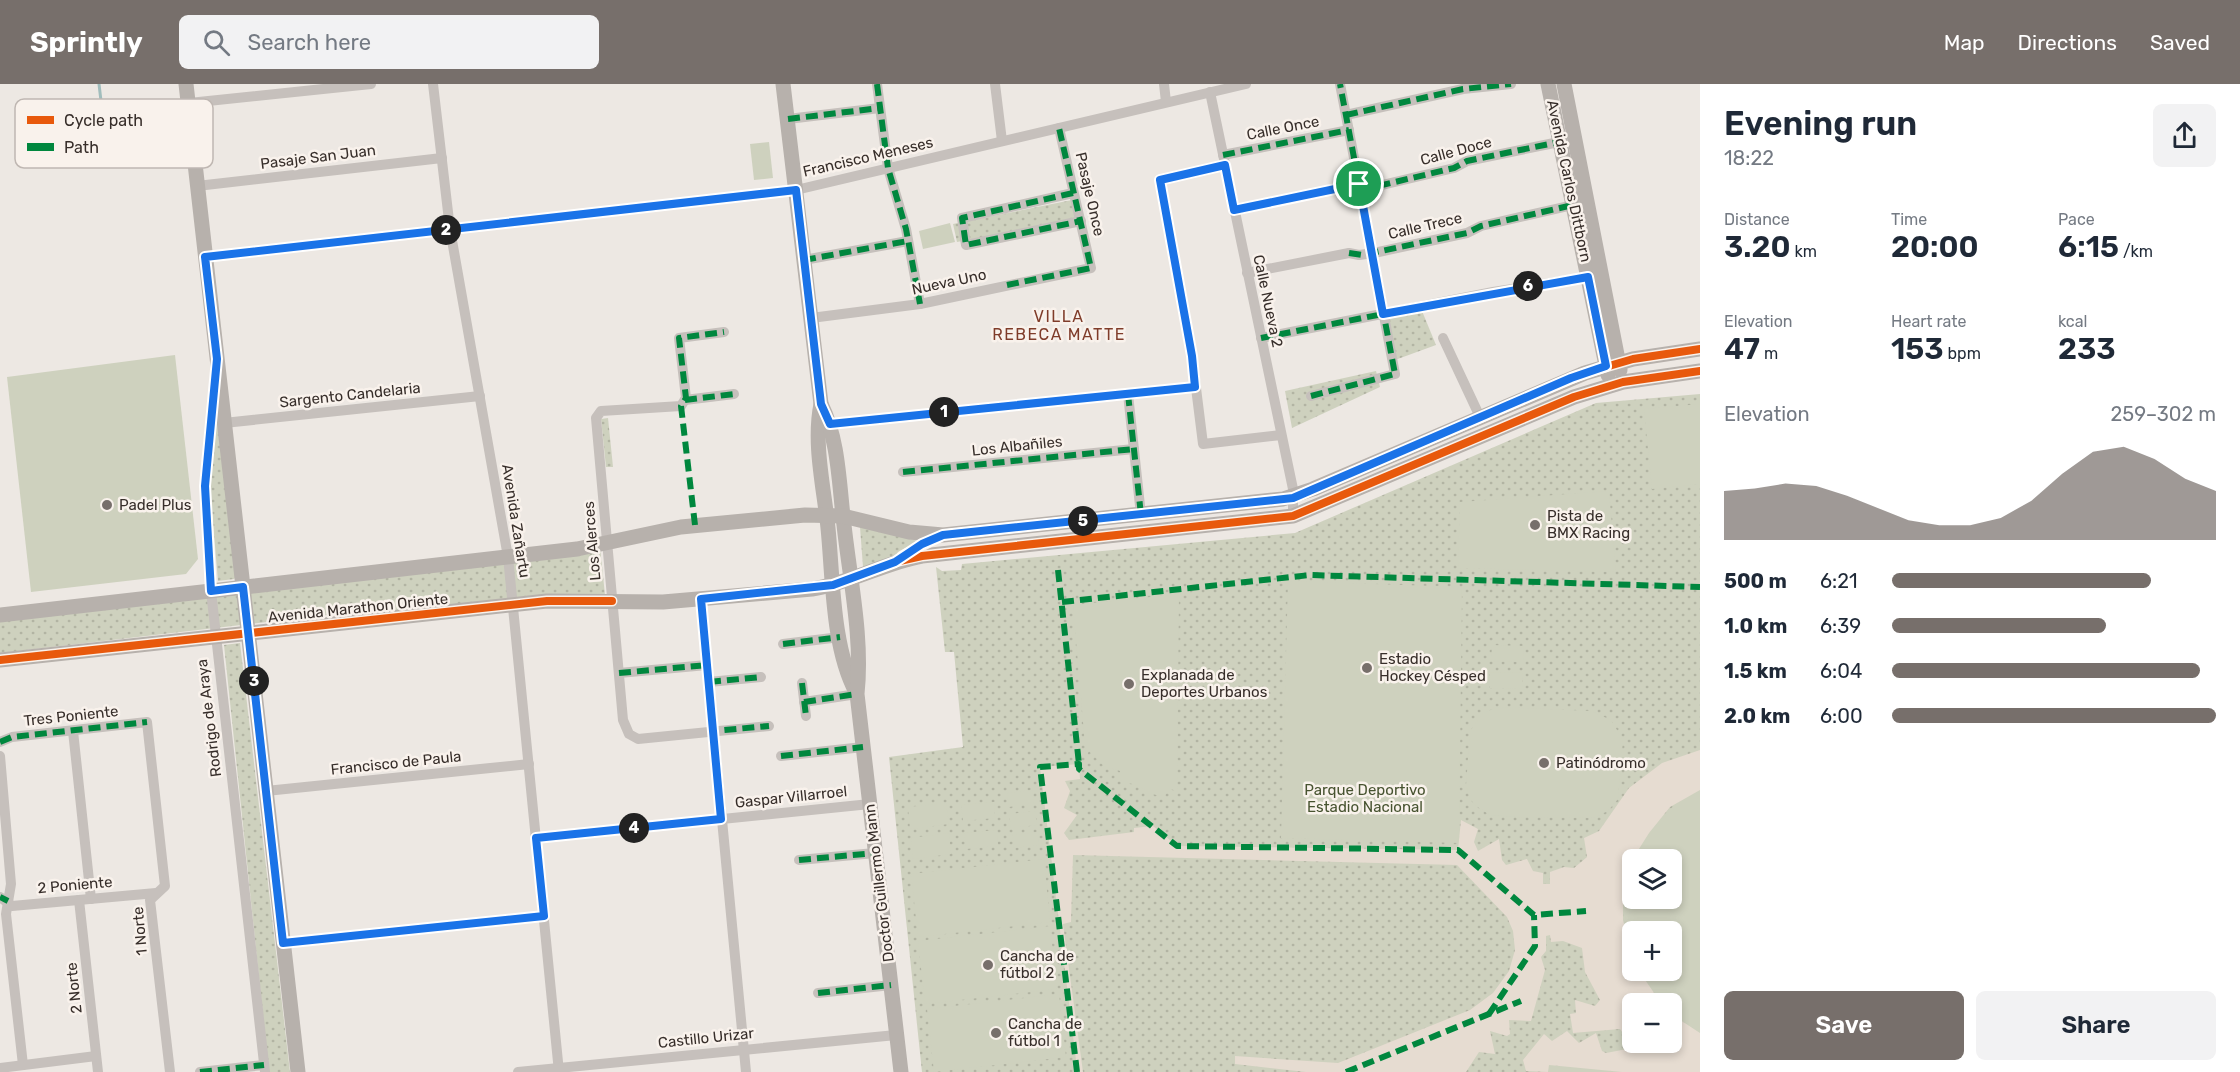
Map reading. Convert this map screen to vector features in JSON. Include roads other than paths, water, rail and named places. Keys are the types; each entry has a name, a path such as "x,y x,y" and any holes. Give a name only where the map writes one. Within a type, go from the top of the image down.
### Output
{"main road":[{"path":"186,84 188,99"},
{"name":"Doctor Guillermo Mann","path":"783,84 821,404 819,441 833,585 847,670 857,694"},
{"name":"Avenida Carlos Dittborn","path":"1548,84 1588,277 1606,328"},
{"name":"Avenida Carlos Dittborn","path":"1564,84 1616,383"},
{"path":"195,168 298,1072"},
{"path":"1571,378 1593,357 1606,328 1630,348 1659,354"},
{"path":"0,615 508,557 607,543 681,527 827,515 843,516 909,532 943,535 1293,498 1571,378 1613,364 1659,354 1700,349"},
{"name":"Avenida Marathon Oriente","path":"0,660 513,605 570,600 701,599 833,585 895,562 922,555 1293,516 1574,397 1616,383 1700,371"},
{"name":"Doctor Guillermo Mann","path":"821,404 830,424 843,516 859,652 857,694 901,1072"},
{"path":"1401,452 1409,468"},
{"path":"839,486 855,508 875,523"},
{"path":"830,547 850,579"}],"street":[{"path":"213,100 371,84"},
{"name":"Avenida Zañartu","path":"433,84 450,229 508,557 559,1070"},
{"path":"877,84 888,168 908,241 921,304"},
{"path":"995,84 1002,141"},
{"path":"1164,84 1166,102"},
{"name":"Francisco Meneses","path":"205,257 796,190 1246,84"},
{"path":"1311,396 1395,375 1374,253 1340,84"},
{"path":"1346,115 1463,89 1511,84"},
{"name":"Calle Nueva 2","path":"1210,92 1281,435 1293,498 1293,516"},
{"path":"788,119 880,108"},
{"name":"Pasaje Once","path":"1059,128 1091,268"},
{"name":"Calle Once","path":"1195,387 1190,346 1160,180 1224,160 1349,130"},
{"name":"Calle Doce","path":"1234,210 1454,168 1467,161 1559,142"},
{"name":"Pasaje San Juan","path":"197,186 442,158"},
{"path":"1073,193 962,218 966,244 1081,221"},
{"name":"Calle Trece","path":"1247,273 1349,253 1359,255 1374,253 1467,233 1481,226 1573,206"},
{"path":"804,260 908,241"},
{"name":"Nueva Uno","path":"811,318 921,304 1091,268"},
{"path":"1261,338 1588,277"},
{"path":"724,332 679,338 685,400 734,394"},
{"path":"1443,338 1480,417"},
{"name":"Rodrigo de Araya","path":"217,359 205,486 211,591 265,1068"},
{"path":"830,424 1195,387 1203,444 1281,435"},
{"path":"1128,394 1141,515"},
{"name":"Sargento Candelaria","path":"224,423 480,396"},
{"name":"Los Alerces","path":"685,400 678,407 601,411 597,415 607,543 625,728 638,739 713,731"},
{"name":"Los Albañiles","path":"903,472 1134,449"},
{"path":"701,599 746,1072"},
{"path":"783,644 840,638"},
{"path":"619,673 707,665"},
{"path":"708,682 761,677"},
{"path":"802,683 806,716"},
{"path":"804,702 857,694"},
{"name":"Tres Poniente","path":"0,742 9,738 147,722"},
{"name":"1 Norte","path":"147,722 165,886 150,900 170,1072"},
{"path":"713,731 769,726"},
{"path":"73,731 91,899"},
{"path":"781,756 863,747"},
{"path":"0,756 11,884 4,899 23,1065"},
{"name":"Francisco de Paula","path":"266,791 529,764"},
{"name":"Gaspar Villarroel","path":"536,838 870,804"},
{"path":"799,860 876,853"},
{"name":"2 Poniente","path":"4,899 12,906 156,893"},
{"name":"2 Norte","path":"79,900 98,1072"},
{"path":"283,943 544,916"},
{"path":"818,993 891,985"},
{"name":"Castillo Urizar","path":"518,1072 559,1070 896,1035"},
{"path":"0,1068 96,1056"},
{"path":"200,1072 265,1068"}],"waterway":[{"path":"99,84 101,99"}],"place":[{"name":"Padel Plus","path":"107,505"},
{"name":"Pista de BMX Racing","path":"1535,525"},
{"name":"Estadio Hockey Césped","path":"1367,668"},
{"name":"Explanada de Deportes Urbanos","path":"1129,684"},
{"name":"Patinódromo","path":"1544,763"},
{"name":"Cancha de fútbol 2","path":"988,965"},
{"name":"Cancha de fútbol 1","path":"996,1033"}],"district":[{"name":"VILLA REBECA MATTE","path":"1059,325"}],"park label":[{"name":"Parque Deportivo Estadio Nacional","path":"1365,798"}]}
